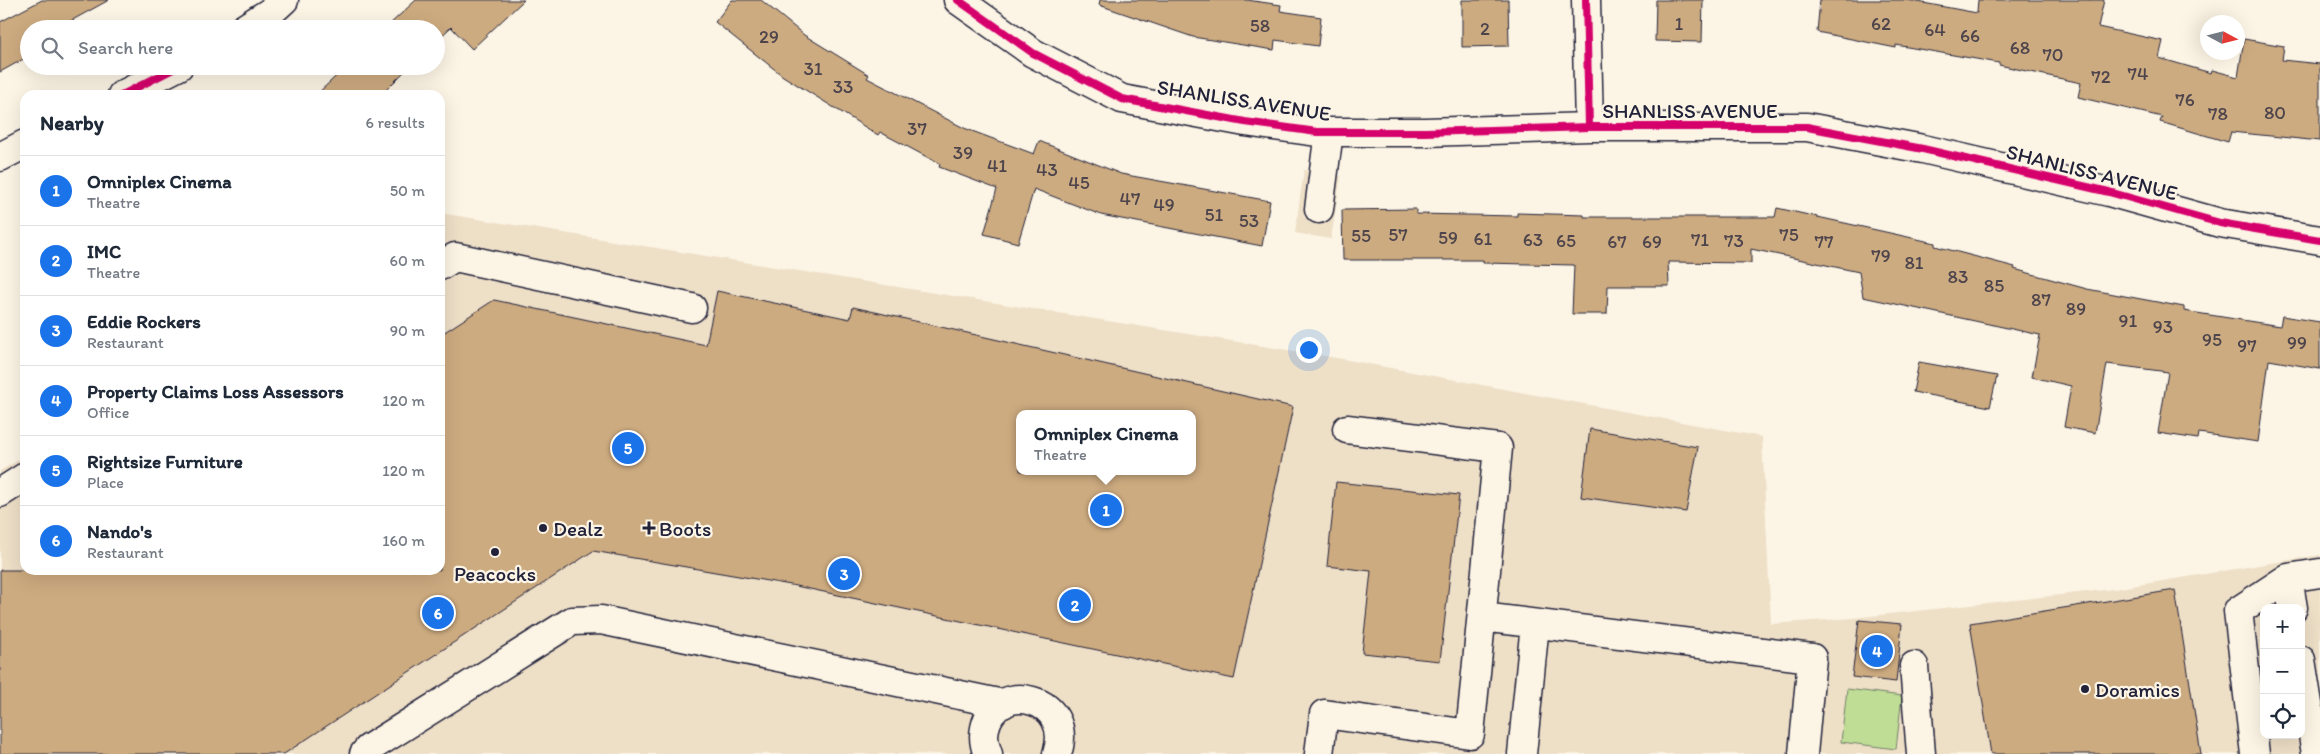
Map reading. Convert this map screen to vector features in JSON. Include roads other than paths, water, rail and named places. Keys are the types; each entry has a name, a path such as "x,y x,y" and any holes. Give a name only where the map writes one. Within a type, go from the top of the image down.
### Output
{"street":[{"path":"257,20 273,10 284,0"},
{"name":"SHANLISS AVENUE","path":"958,0 1032,53 1122,98 1244,122 1330,132 1425,132 1589,127 1807,127 1933,151 2109,192 2220,222 2320,240"},
{"path":"1586,0 1589,127"},
{"path":"132,90 161,75"},
{"path":"1319,209 1330,132"},
{"path":"0,157 20,147"},
{"path":"445,263 455,257 692,308"},
{"path":"1319,754 1324,714 1470,734 1498,448 1347,429"},
{"path":"0,493 20,481"},
{"path":"2255,754 2238,612 2288,578 2320,574"},
{"path":"2288,578 2292,604"},
{"path":"1482,617 1812,658 1803,754"},
{"path":"364,754 368,748 572,620 600,620 1003,704"},
{"path":"1522,754 1535,624"},
{"path":"1914,666 1921,754"},
{"path":"2305,685 2316,754"},
{"path":"988,754 984,736 986,723 1003,704 1014,700 1027,699 1049,708 1056,718 1060,730 1061,743 1057,754"}],"place":[{"name":"Rightsize Furniture","path":"628,448"},
{"name":"Omniplex Cinema","path":"1106,510"},
{"name":"Dealz","path":"543,528"},
{"name":"Boots","path":"649,528"},
{"name":"Peacocks","path":"495,552"},
{"name":"Eddie Rockers","path":"844,574"},
{"name":"IMC","path":"1075,605"},
{"name":"Nando's","path":"438,613"},
{"name":"Property Claims Loss Assessors","path":"1877,651"},
{"name":"Doramics","path":"2085,689"}]}
